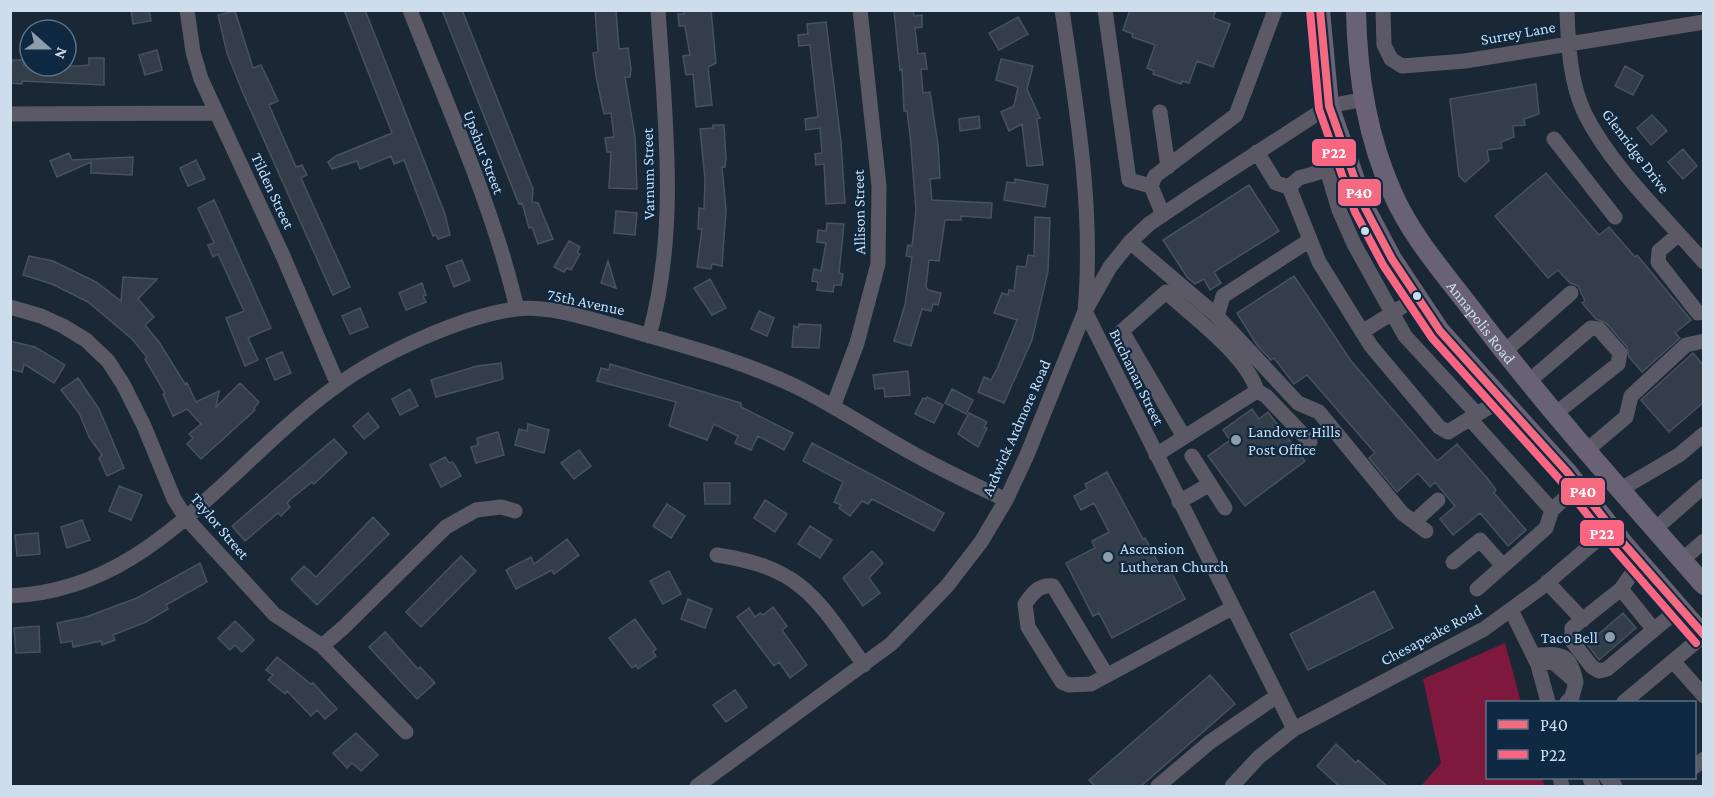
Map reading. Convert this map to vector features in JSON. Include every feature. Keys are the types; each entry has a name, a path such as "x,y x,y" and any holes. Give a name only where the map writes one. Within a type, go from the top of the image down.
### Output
{"main road":[{"name":"Annapolis Road","path":"1320,10 1329,106 1365,208 1416,298 1440,331 1578,486 1680,608 1702,630"},
{"name":"Annapolis Road","path":"1356,10 1356,37 1365,99 1377,156 1393,194 1423,246 1528,382 1704,585"}],"street":[{"name":"Tilden Street","path":"187,10 193,52 216,113 283,255 338,385"},
{"name":"Upshur Street","path":"410,10 482,196 507,267 517,309"},
{"name":"Varnum Street","path":"649,336 662,287 668,185 658,10"},
{"name":"Allison Street","path":"833,406 873,292 879,245 879,186 860,10"},
{"path":"1062,10 1089,215 1089,265 1085,311"},
{"path":"1105,10 1129,180 1151,186"},
{"path":"1163,215 1151,186 1155,176 1236,115 1275,10"},
{"name":"Surrey Lane","path":"1383,10 1384,45 1391,59 1402,66 1465,61 1704,22"},
{"name":"Glenridge Drive","path":"1567,10 1568,43 1575,84 1584,112 1596,134 1704,262"},
{"name":"Ardwick Ardmore Road","path":"697,786 899,637 947,586 981,542 1006,500 1027,455 1085,311 1110,267 1130,242 1163,215 1329,106 1365,99"},
{"path":"1160,112 1168,167"},
{"path":"10,114 216,113"},
{"path":"1554,138 1615,217"},
{"path":"1257,152 1276,183 1289,187"},
{"path":"1289,187 1299,178 1349,163"},
{"path":"1327,170 1339,210 1354,244 1405,336 1552,510"},
{"path":"1289,187 1319,262 1362,332 1440,427 1448,432 1502,399"},
{"path":"1679,234 1659,251 1658,262 1698,313"},
{"path":"1217,316 1223,296 1310,240"},
{"path":"1130,242 1217,316 1298,403 1319,412 1402,513 1420,527 1438,500"},
{"path":"1184,437 1122,331 1166,292 1229,351 1253,378 1257,392"},
{"path":"1504,352 1571,293"},
{"path":"1362,332 1416,298"},
{"name":"Taylor Street","path":"10,307 41,316 63,326 86,340 108,361 139,415 174,498 186,518 274,614 322,646 406,732"},
{"name":"75th Avenue","path":"10,596 55,590 106,573 148,548 186,518 303,412 338,385 395,352 452,326 517,309 549,311 649,336 764,373 833,406 926,461 1006,500"},
{"name":"Buchanan Street","path":"1085,311 1294,729"},
{"path":"1528,382 1591,328 1599,328 1620,353 1618,364 1556,414"},
{"path":"1587,450 1626,417 1631,396 1686,345 1704,341"},
{"path":"1156,455 1257,392"},
{"path":"1257,392 1266,396 1310,442"},
{"path":"1621,489 1679,455 1704,434"},
{"path":"1192,456 1225,508"},
{"path":"1179,502 1210,484"},
{"path":"1477,589 1546,528 1552,510 1578,486"},
{"path":"1655,529 1704,486"},
{"path":"322,646 446,527 476,510 501,507 515,512"},
{"name":"Chesapeake Road","path":"1232,786 1259,758 1294,729 1451,647 1511,610 1611,528"},
{"path":"1453,562 1480,540 1503,566"},
{"path":"1682,560 1704,541"},
{"path":"717,555 769,567 798,584 823,608 864,665"},
{"path":"1640,562 1621,589 1572,628 1572,641 1592,667 1599,671 1607,669 1680,608"},
{"path":"1547,582 1583,620"},
{"path":"1106,674 1053,586 1045,585 1035,590 1025,604 1028,627 1062,682 1069,685 1091,684 1232,608"},
{"path":"1621,589 1654,630"},
{"path":"1511,610 1536,660 1548,701"},
{"path":"1625,701 1673,661 1702,630"},
{"path":"1536,660 1552,661 1576,682 1572,697 1568,701"},
{"path":"1673,661 1704,696"},
{"path":"1158,786 1210,742 1276,696"}],"shaded area":[{"path":"1505,643 1521,701 1486,701 1486,779 1542,779 1545,786 1421,786 1441,763 1423,679"}],"building":[{"path":"131,10 149,10 151,21 133,24"},
{"path":"344,10 365,10 445,214 450,235 438,239 436,235 433,236 404,160 394,164 391,156 360,169 357,161 332,169 328,162 336,156 392,133"},
{"path":"442,10 462,10 533,189 532,202 538,203 553,239 538,244 532,227 529,228 522,203 519,204 516,197"},
{"path":"595,10 616,10 619,49 628,48 631,69 630,77 625,77 635,137 637,189 609,188 611,152 607,152 605,138 614,137 611,113 604,114 596,76 593,53 598,52"},
{"path":"684,10 711,10 716,63 708,67 712,105 696,107 693,74 686,75 683,56 690,55 685,26 679,26 678,14 684,14"},
{"path":"894,10 913,10 914,16 922,15 922,27 915,28 918,54 925,53 927,69 921,69 923,93 930,92 938,145 940,178 930,179 932,200 992,203 991,218 961,216 961,220 945,220 939,261 929,260 926,287 928,290 941,293 938,305 933,304 931,311 922,309 911,346 894,341 905,305 912,257 906,256 908,245 912,246 916,210 910,134 907,111 904,111 902,69 900,70"},
{"path":"1130,10 1216,10 1213,18 1230,24 1213,67 1197,61 1189,83 1182,81 1181,84 1153,74 1154,71 1147,68 1155,45 1132,37 1133,34 1123,30"},
{"path":"235,11 253,68 261,65 278,101 269,105 296,167 302,165 307,175 301,178 350,287 333,295 227,53 218,15"},
{"path":"1018,17 1028,34 999,50 989,33"},
{"path":"826,22 841,142 845,203 826,204 824,164 816,165 815,154 822,153 820,128 806,130 805,119 818,117 810,45 799,46 798,35 808,34 807,24"},
{"path":"157,50 162,70 145,75 139,55"},
{"path":"89,58 104,58 104,85 22,81 22,84 10,83 12,60 18,60 18,78 78,78 78,66 89,65"},
{"path":"1001,59 1033,66 1027,89 1040,118 1037,119 1043,165 1027,166 1022,124 1009,131 1001,112 1014,106 1018,87 996,80"},
{"path":"1625,66 1643,76 1633,95 1615,86"},
{"path":"1536,84 1539,114 1524,119 1525,125 1513,126 1514,137 1501,142 1502,148 1487,150 1489,161 1465,182 1459,176 1450,99"},
{"path":"1652,115 1667,131 1651,145 1637,128"},
{"path":"979,116 980,128 960,131 959,119"},
{"path":"713,125 724,125 726,159 725,167 722,167 726,210 722,266 712,264 711,269 697,267 702,229 698,229 699,208 704,209 705,179 700,129 713,128"},
{"path":"1683,149 1697,166 1683,179 1668,162"},
{"path":"69,153 72,160 133,157 132,175 91,173 91,162 57,177 50,161"},
{"path":"196,160 205,179 188,186 180,168"},
{"path":"1546,173 1599,235 1609,227 1635,257 1637,255 1691,320 1675,333 1680,338 1642,372 1629,357 1627,347 1606,323 1596,319 1582,303 1585,301 1578,286 1570,283 1558,270 1548,278 1495,216"},
{"path":"1015,179 1048,185 1045,207 1004,200 1007,182 1015,183"},
{"path":"1249,185 1279,231 1214,272 1221,283 1210,290 1204,279 1195,284 1187,277 1163,240"},
{"path":"214,200 271,328 248,338 258,360 245,366 226,318 244,311 218,254 213,257 208,245 214,243 198,208"},
{"path":"616,211 637,213 635,235 614,233"},
{"path":"1035,217 1050,218 1048,271 1032,340 1004,403 978,392 984,377 991,380 997,369 1017,320 994,313 1002,293 1008,295 1009,290 1014,291 1017,266 1026,267 1028,255 1034,256"},
{"path":"827,223 844,224 839,273 843,274 841,285 834,285 833,292 817,290 818,282 812,281 814,269 821,271 826,243 817,242 818,230 826,231"},
{"path":"569,241 580,247 577,252 580,254 571,270 567,268 564,272 554,267"},
{"path":"29,256 53,261 96,282 121,301 123,277 157,279 138,299 154,317 145,325 159,342 185,384 187,383 196,402 219,391 216,407 240,383 259,402 255,410 201,459 187,444 193,438 189,434 201,424 187,409 173,416 163,394 165,393 145,359 147,357 132,339 88,302 52,284 23,275"},
{"path":"462,260 470,280 454,287 446,266"},
{"path":"608,261 616,288 601,283"},
{"path":"1294,276 1351,361 1437,461 1457,444 1488,479 1496,490 1494,493 1526,530 1508,546 1480,513 1453,535 1440,519 1455,506 1435,482 1430,487 1418,473 1397,492 1369,458 1375,453 1307,375 1294,384 1274,358 1271,360 1257,345 1237,313"},
{"path":"710,279 726,308 712,315 694,288"},
{"path":"422,283 426,302 406,310 399,293"},
{"path":"360,308 368,327 350,334 342,316"},
{"path":"759,311 774,318 767,336 751,329"},
{"path":"799,324 821,325 819,348 792,347 794,326 798,328"},
{"path":"10,341 35,347 65,365 54,383 24,364 22,372 10,369"},
{"path":"282,352 291,373 275,380 266,359"},
{"path":"1693,353 1704,366 1704,402 1669,432 1641,400"},
{"path":"501,363 503,379 436,397 431,380 477,366"},
{"path":"610,364 741,403 741,407 793,433 784,450 758,436 751,450 735,443 738,436 714,424 707,440 669,426 676,402 597,381 601,368 609,370"},
{"path":"908,371 910,395 885,397 884,388 875,389 873,375"},
{"path":"78,378 99,409 124,468 107,476 99,458 102,455 89,437 79,413 61,390"},
{"path":"410,389 418,406 400,415 392,399"},
{"path":"952,389 973,400 966,414 945,403"},
{"path":"927,397 943,405 934,423 915,414 923,398"},
{"path":"1252,409 1259,419 1268,412 1305,461 1245,506 1208,456 1230,440 1223,430"},
{"path":"368,413 379,427 364,439 353,426"},
{"path":"969,413 987,422 984,427 987,428 978,447 958,434"},
{"path":"528,424 549,430 544,453 515,445 519,429 527,431"},
{"path":"498,432 504,455 476,463 471,447 478,445 477,438"},
{"path":"334,439 347,453 314,484 312,482 291,499 287,503 290,507 281,516 278,513 245,541 232,526"},
{"path":"812,443 944,513 934,531 872,499 868,504 862,501 850,516 839,508 841,505 834,502 843,482 803,461"},
{"path":"579,450 591,466 574,479 561,463"},
{"path":"445,457 449,463 453,462 461,476 441,487 430,465"},
{"path":"1107,472 1163,572 1169,568 1185,599 1112,638 1099,613 1093,616 1066,563 1095,548 1092,541 1109,532 1094,503 1081,510 1074,496 1087,489 1085,484"},
{"path":"704,483 730,483 730,504 705,504"},
{"path":"119,486 142,495 131,520 109,511"},
{"path":"765,500 787,514 775,532 754,518"},
{"path":"667,504 685,516 671,538 653,526"},
{"path":"373,517 389,534 317,605 291,579 304,566 316,577"},
{"path":"82,520 90,540 67,548 61,527"},
{"path":"810,526 832,540 820,558 798,544"},
{"path":"38,533 40,554 17,556 15,535"},
{"path":"567,539 579,555 554,574 552,570 516,589 506,570 531,557 534,564"},
{"path":"872,551 883,563 869,578 880,593 863,606 843,578"},
{"path":"461,556 476,571 421,627 406,612"},
{"path":"200,563 207,582 166,605 168,609 146,622 113,635 115,640 102,645 101,641 73,647 72,641 61,643 57,623 86,617 137,598"},
{"path":"669,571 681,594 663,604 650,581"},
{"path":"1374,591 1393,628 1308,670 1290,634"},
{"path":"688,599 712,609 705,628 681,619"},
{"path":"773,607 787,626 782,630 807,665 790,678 779,662 774,666 737,617 749,608 755,617 760,613 763,615"},
{"name":"Taco Bell","path":"1623,613 1636,628 1599,660 1587,644"},
{"path":"635,619 656,649 653,652 656,656 638,669 636,665 632,668 609,638"},
{"path":"235,621 254,640 242,652 235,645 230,650 218,638"},
{"path":"39,626 40,652 16,653 14,628"},
{"path":"385,632 418,669 420,667 435,683 417,699 369,647"},
{"path":"277,657 311,684 313,683 337,709 325,719 317,710 311,716 287,691 285,694 268,680 273,675 266,670"},
{"path":"1210,675 1235,704 1141,786 1095,786 1089,780"},
{"path":"735,690 747,707 726,722 713,705"},
{"path":"356,733 378,755 361,771 352,763 347,768 333,753"},
{"path":"1336,744 1356,763 1358,760 1387,786 1339,786 1317,766"}],"transit line":[{"name":"P40","path":"1320,10 1329,106 1365,208 1392,259 1440,331 1568,473 1624,544 1704,635"},
{"name":"P22","path":"1310,11 1319,109 1355,212 1383,265 1432,338 1560,480 1616,551 1696,643"}],"place":[{"name":"Landover Hills Post Office","path":"1236,440"},
{"name":"Ascension Lutheran Church","path":"1108,557"},
{"name":"Taco Bell","path":"1610,637"}]}
